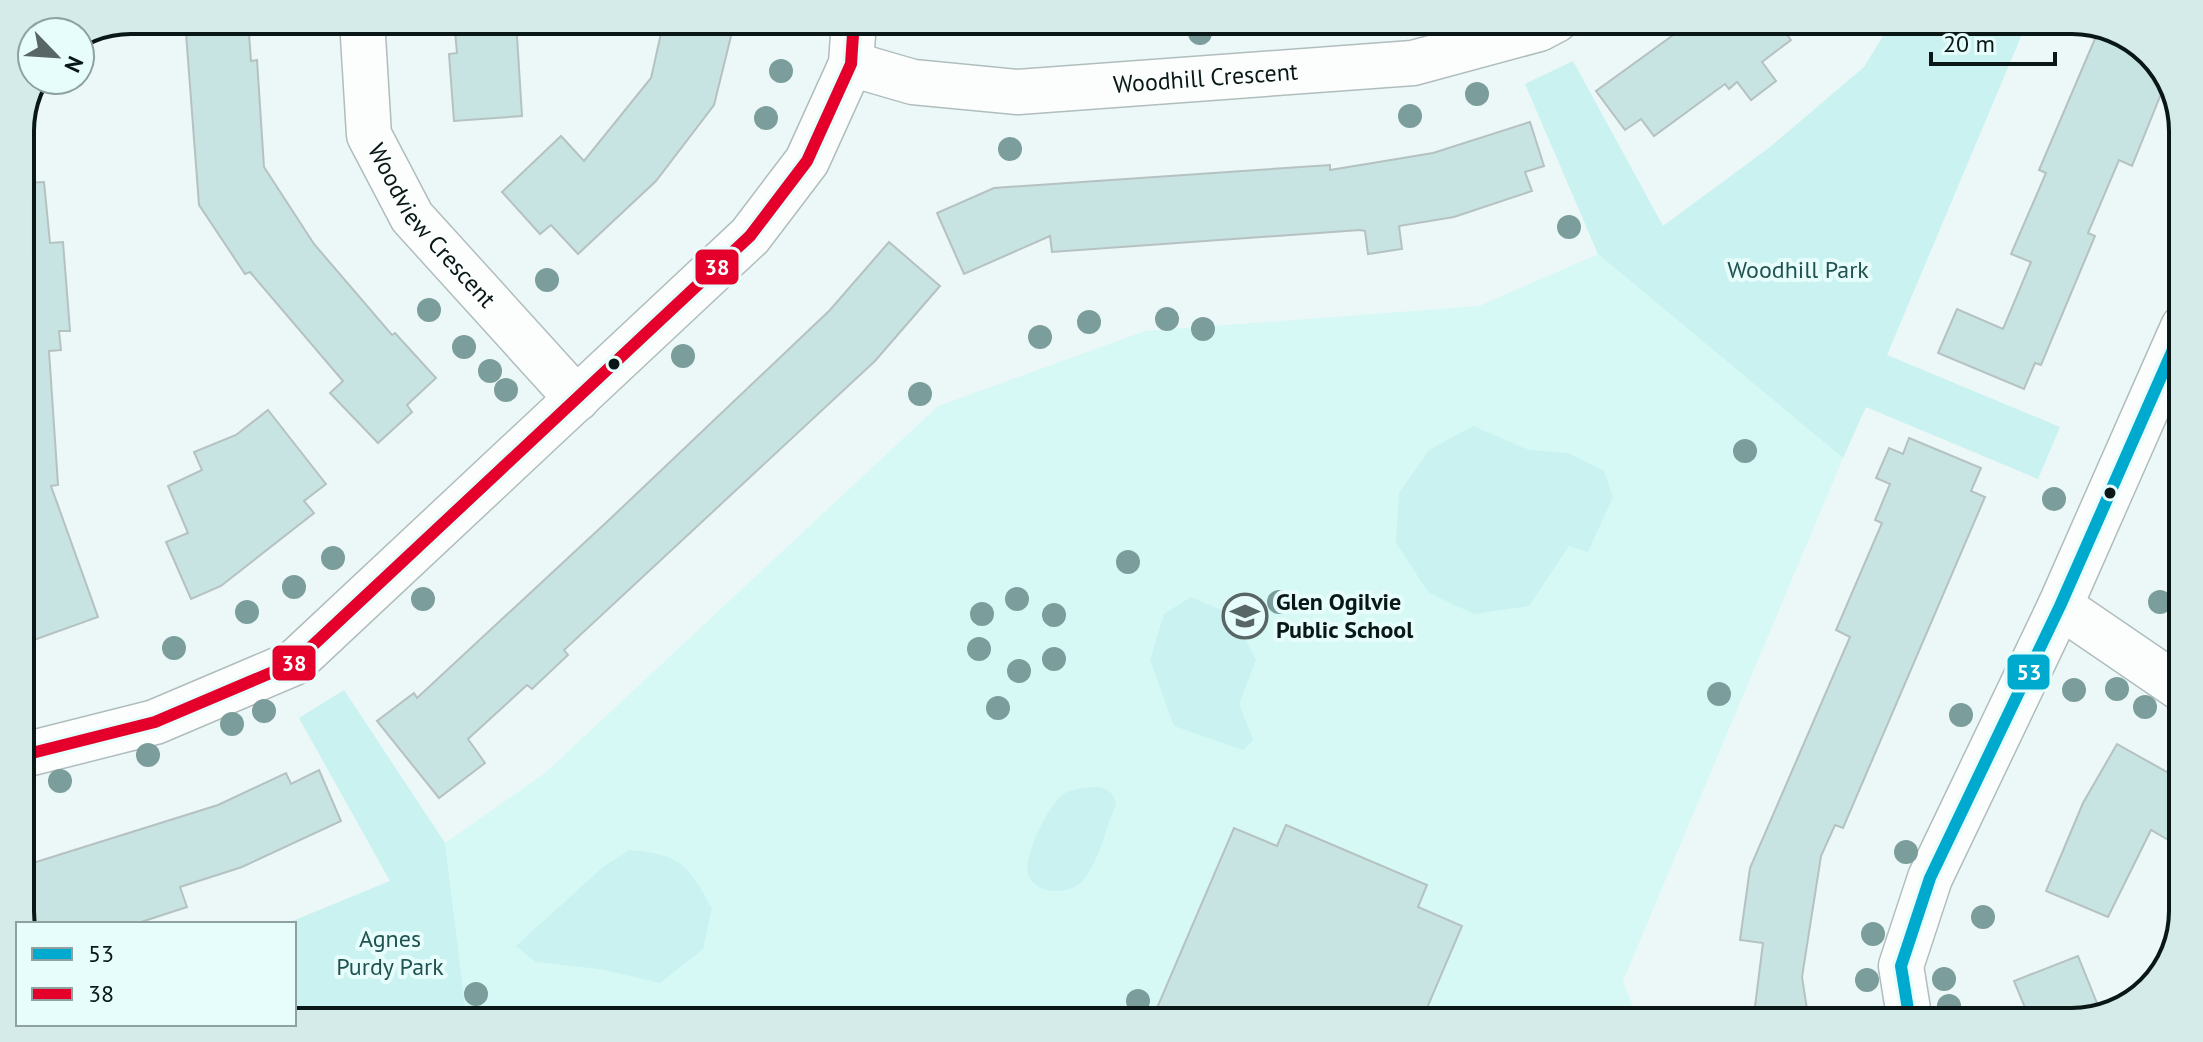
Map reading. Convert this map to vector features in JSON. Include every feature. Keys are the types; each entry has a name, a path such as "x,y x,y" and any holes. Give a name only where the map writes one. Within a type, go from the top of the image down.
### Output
{"street":[{"name":"Woodview Crescent","path":"363,34 369,135 412,217 577,399"},
{"path":"34,752 155,722 294,663 750,236 807,161 851,64 853,34"},
{"name":"Woodhill Crescent","path":"851,64 913,82 1018,92 1413,63 1520,34"},
{"path":"1908,1008 1901,966 1930,878 2060,606 2169,359"},
{"path":"2060,606 2169,680"}],"shaded area":[{"name":"Glen Ogilvie Public School","path":"1598,254 1843,458 1623,981 1634,1008 465,1008 445,843 545,773 938,406 1145,331 1479,306"}],"green space":[{"name":"Woodhill Park","path":"1884,34 2022,34 1887,355 2060,427 2038,479 1866,407 1843,458 1598,254 1525,84 1573,61 1663,226 1770,147 1864,67"},
{"path":"1473,426 1529,450 1568,453 1604,471 1613,497 1588,552 1569,546 1529,606 1474,614 1429,593 1396,543 1399,493 1429,450"},
{"path":"1191,597 1233,615 1256,660 1239,704 1253,740 1243,750 1174,726 1150,660 1164,614"},
{"name":"Agnes Purdy Park","path":"344,690 445,843 465,1008 296,1008 296,922 290,922 390,881 299,718"},
{"path":"1097,787 1110,791 1116,804 1090,870 1072,888 1055,891 1038,886 1028,874 1027,866 1033,845 1050,810 1065,793"},
{"path":"629,850 671,859 696,881 712,908 703,949 660,983 600,969 536,962 516,946 603,867"}],"building":[{"path":"186,34 249,34 251,61 257,60 264,167 314,244 392,335 395,333 436,378 407,405 412,412 378,443 330,393 343,381 250,272 245,274 199,205"},
{"path":"455,34 517,34 522,116 454,121 449,54 457,53"},
{"path":"661,34 732,34 714,105 656,181 578,254 551,225 540,234 502,192 561,136 584,161 651,78"},
{"path":"1675,34 1786,34 1791,40 1762,62 1776,81 1751,100 1737,82 1729,89 1725,84 1654,136 1641,119 1625,130 1596,91"},
{"path":"2096,37 2131,54 2149,72 2161,94 2132,166 2119,160 2088,233 2095,236 2041,365 2035,363 2024,389 1938,353 1957,309 2003,329 2031,262 2011,254 2046,173 2039,170"},
{"path":"1530,122 1544,166 1525,172 1532,191 1454,217 1399,226 1402,249 1368,254 1365,231 1360,230 1052,252 1050,236 964,274 937,213 994,188 1330,165 1330,170 1433,153"},
{"path":"34,182 44,182 50,243 63,242 70,331 59,331 61,350 49,351 58,485 51,486 98,617 34,640"},
{"path":"889,242 940,286 875,361 564,650 568,655 532,689 527,685 468,739 485,763 439,798 377,721 414,693 417,698 611,518 830,310"},
{"path":"268,410 326,484 304,501 314,513 221,586 191,599 166,542 188,533 168,486 202,470 194,452 236,435"},
{"path":"1909,438 1981,468 1971,491 1985,497 1843,828 1835,825 1821,856 1802,977 1807,1008 1755,1008 1763,943 1740,940 1750,868 1850,637 1836,630 1882,523 1875,520 1890,484 1876,478 1889,448 1903,454"},
{"path":"2117,744 2169,773 2169,840 2151,830 2108,917 2046,891 2083,803"},
{"path":"319,770 341,821 242,867 180,887 187,907 141,922 35,922 34,863 218,805 286,773 291,784"},
{"path":"1286,825 1427,885 1418,907 1462,926 1427,1008 1157,1008 1234,828 1277,846"},
{"path":"2078,956 2098,1005 2025,1008 2014,981"}],"transit line":[{"name":"38","path":"34,752 155,722 294,663 750,236 807,161 851,64 853,34"},
{"name":"53","path":"1908,1008 1901,966 1930,878 2060,606 2169,359"}],"place":[{"name":"Glen Ogilvie Public School","path":"1245,616"}]}
